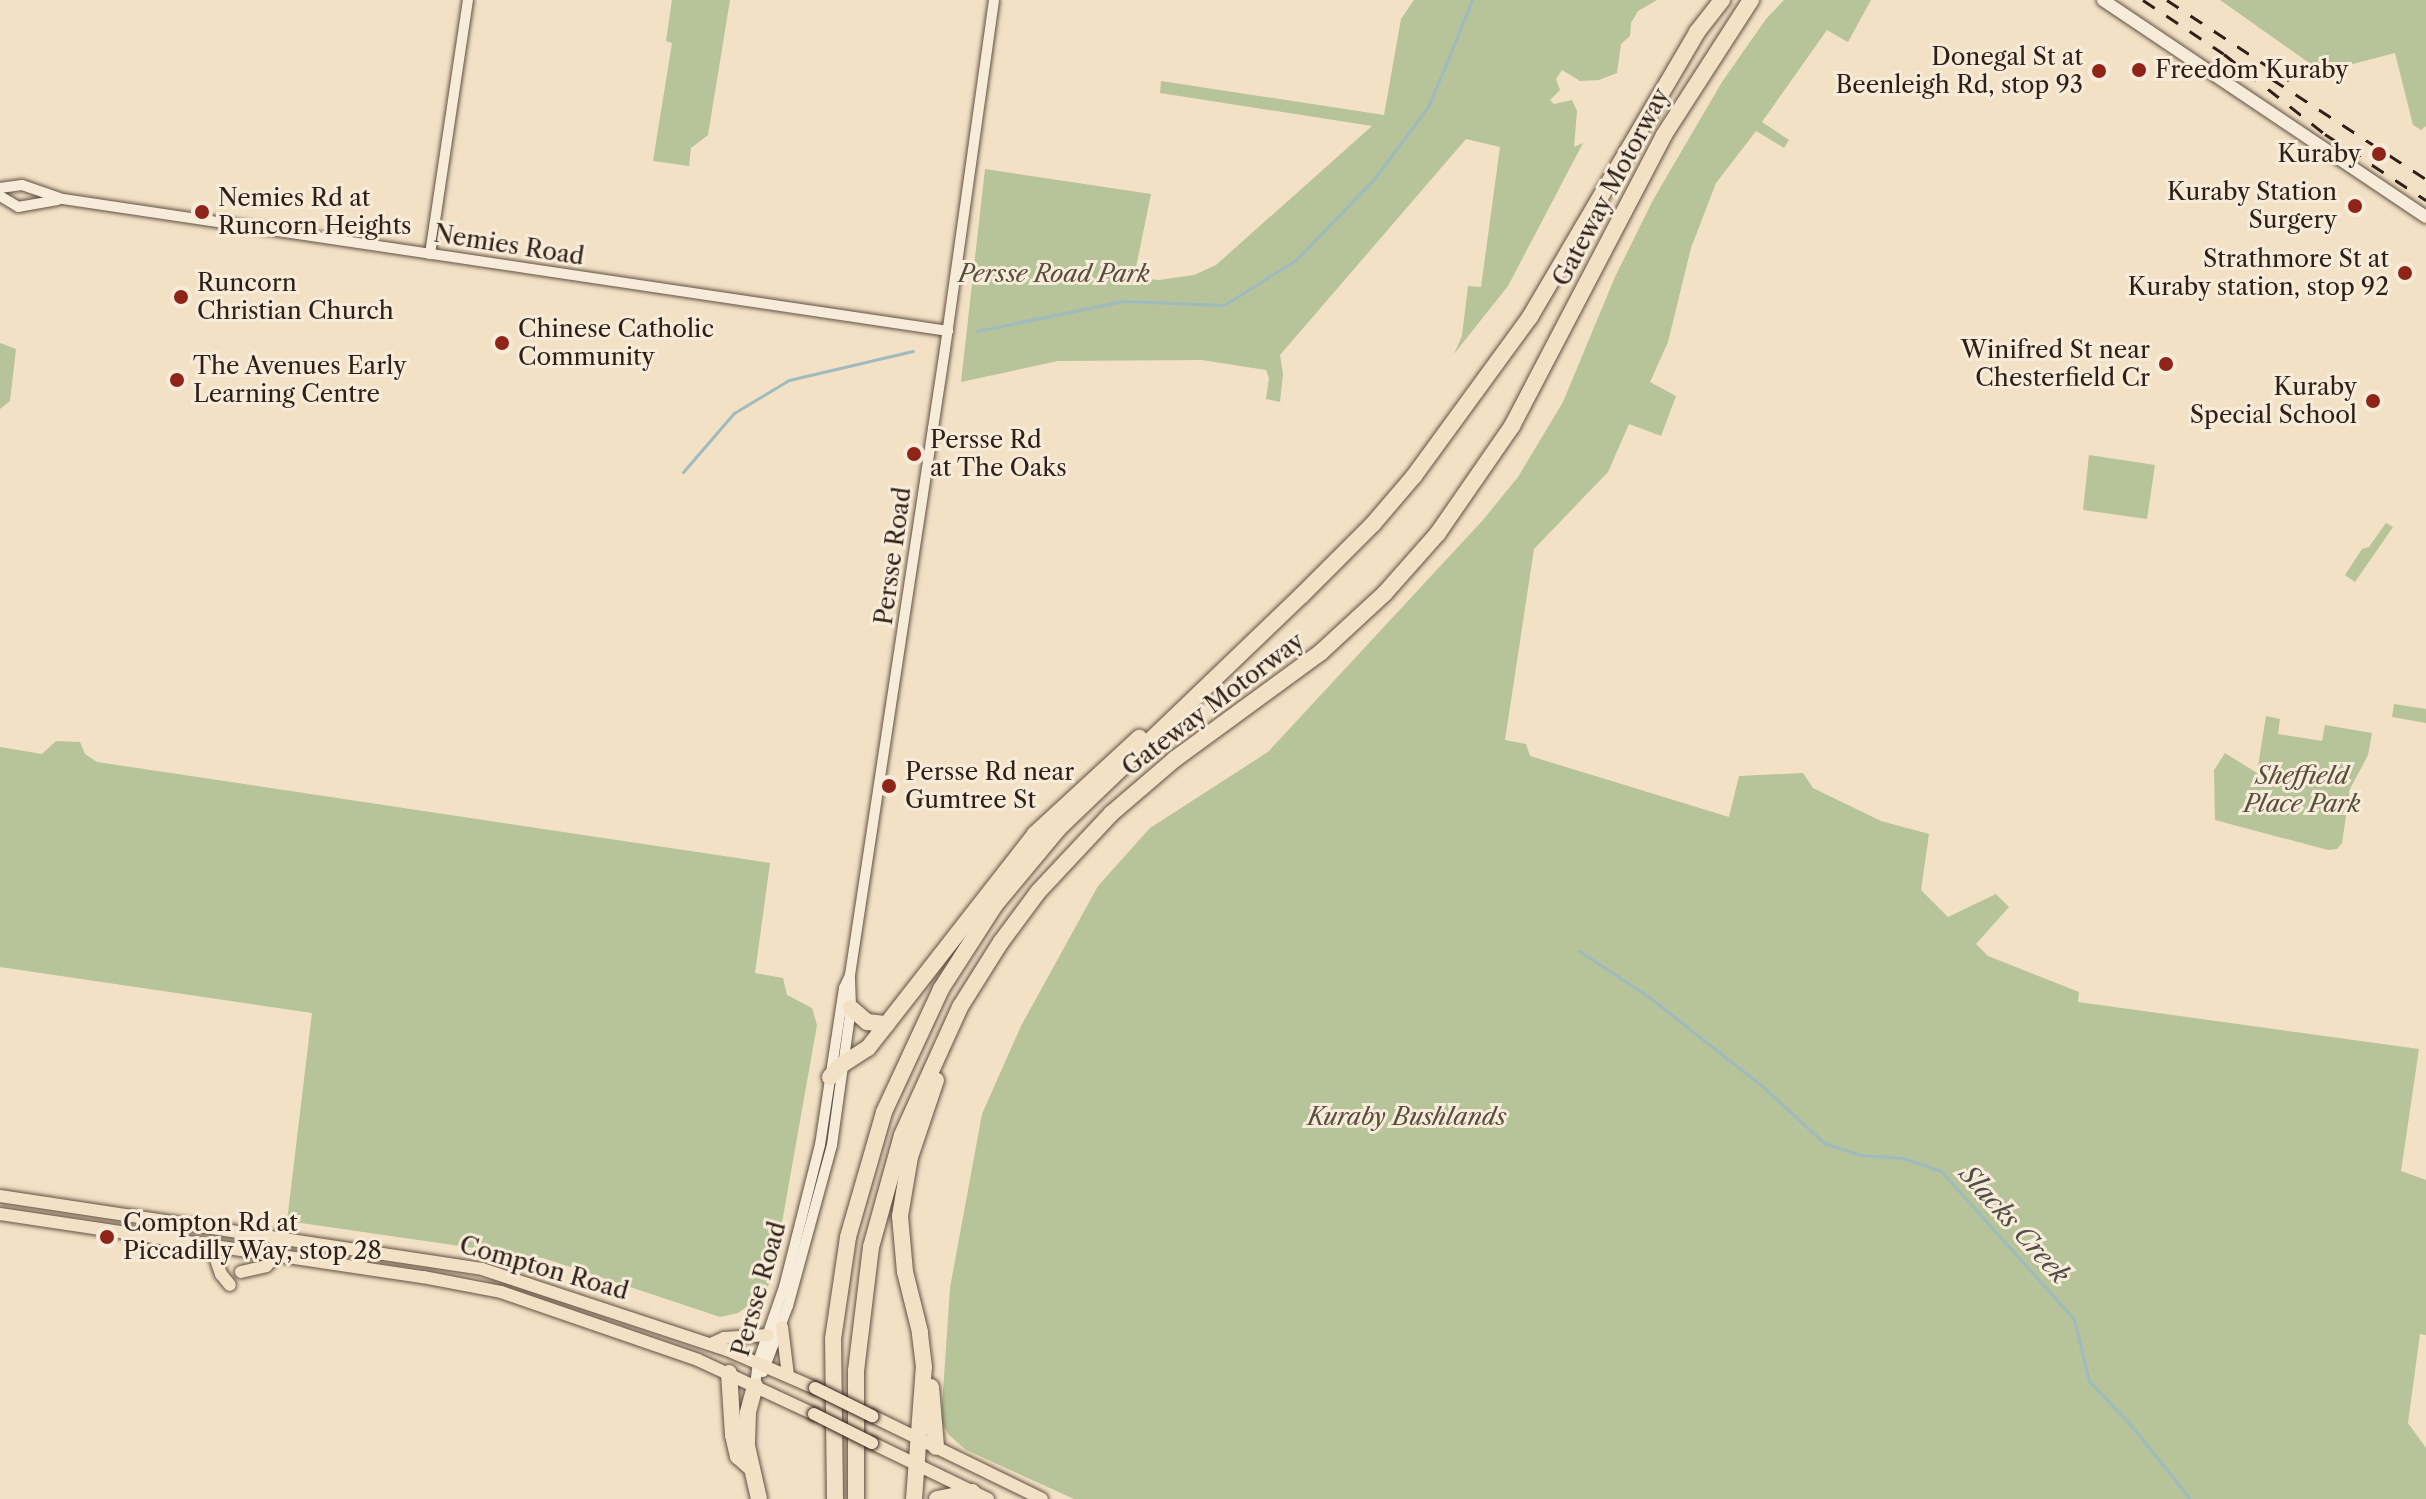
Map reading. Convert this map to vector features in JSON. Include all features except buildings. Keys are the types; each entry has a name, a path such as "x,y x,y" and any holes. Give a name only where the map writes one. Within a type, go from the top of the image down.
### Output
{"highway":[{"name":"Gateway Motorway","path":"835,1499 831,1378 842,1272 865,1169 914,1041 972,939 1030,861 1082,805 1373,524 1530,317 1697,32 1722,0"},
{"name":"Gateway Motorway","path":"856,1499 856,1371 871,1247 907,1122 960,1007 1001,942 1038,892 1112,813 1175,759 1320,653 1385,593 1438,533 1512,426 1664,135 1751,0"},
{"path":"830,1077 844,1063 863,1053 1035,834 1215,669 1241,653"},
{"path":"914,1499 924,1375 920,1332 901,1245 901,1204 915,1139 959,1024 960,1007"},
{"path":"851,1008 867,1022 887,1024"},
{"path":"729,1373 733,1435 738,1456 750,1468"},
{"path":"924,1375 931,1386 936,1447"},
{"path":"755,1386 747,1423 750,1468 759,1499"},
{"path":"937,1499 972,1492"}],"main road":[{"path":"2103,0 2426,217"},
{"name":"Compton Road","path":"0,1196 460,1265 541,1286 762,1363 1042,1499"},
{"name":"Compton Road","path":"0,1214 423,1277 501,1292 565,1312 729,1373 988,1499"},
{"path":"212,1248 221,1274 230,1285"},
{"path":"241,1272 266,1266 275,1257"},
{"path":"782,1327 788,1375"},
{"path":"711,1344 724,1338 768,1335"}],"street":[{"path":"430,254 468,0"},
{"name":"Persse Road","path":"762,1363 782,1327 832,1145 851,1008 850,975 948,331 994,0"},
{"path":"0,188 19,185 29,188 32,197 27,205 18,207 0,196"},
{"path":"11,202 9,194 13,187"},
{"name":"Nemies Road","path":"29,188 63,199 948,331"},
{"name":"Nemies Road","path":"27,205 63,199"},
{"name":"Persse Road","path":"755,1386 820,1145 844,988 850,975"}],"green space":[{"path":"672,0 730,0 708,135 691,148 689,166 653,161 672,43 666,41"},
{"name":"Persse Road Park","path":"1414,0 1657,0 1638,11 1631,23 1630,36 1621,44 1617,73 1599,80 1580,81 1562,70 1556,79 1560,90 1550,100 1554,104 1572,100 1577,111 1574,147 1583,143 1508,286 1454,354 1462,336 1468,286 1481,287 1500,147 1466,139 1280,355 1283,374 1280,402 1266,399 1269,378 1266,370 1202,360 1058,361 961,382 985,169 1151,194 1134,277 1159,280 1194,275 1216,265 1372,126 1160,93 1161,81 1384,115 1401,19"},
{"name":"Kuraby Bushlands","path":"1784,0 1871,0 1848,42 1827,30 1762,122 1789,140 1784,148 1756,131 1716,183 1691,248 1668,342 1650,382 1676,396 1661,436 1629,424 1608,472 1534,549 1505,740 1526,744 1530,756 1729,817 1739,776 1803,773 1813,788 1881,821 1929,834 1921,890 1948,917 1996,894 2009,907 1976,944 1988,956 2079,992 2078,1002 2419,1049 2401,1171 2426,1180 2426,1335 2420,1334 2408,1423 2426,1448 2426,1499 1074,1499 966,1450 949,1435 941,1421 950,1288 982,1114 1021,1026 1098,886 1150,828 1268,752 1483,520 1518,477 1563,402 1615,277 1653,200 1722,82 1766,19"},
{"path":"2220,0 2426,0 2426,126 2421,130 2413,125 2395,53 2322,72"},
{"path":"0,343 16,349 10,401 0,409"},
{"path":"2089,455 2155,465 2147,519 2083,510"},
{"path":"2386,523 2393,527 2355,582 2345,575 2362,549 2369,547"},
{"path":"2394,704 2426,709 2426,723 2392,717"},
{"name":"Sheffield Place Park","path":"2266,716 2280,719 2278,734 2322,741 2325,725 2372,733 2368,755 2350,789 2342,843 2337,849 2328,850 2215,820 2214,770 2225,753 2257,773"},
{"path":"56,741 80,742 85,754 97,762 770,863 755,973 783,978 787,995 812,1008 817,1025 772,1279 762,1296 738,1313 720,1317 543,1258 287,1221 312,1013 0,967 0,747 42,754"}],"waterway":[{"path":"977,331 1123,301 1224,305 1296,260 1375,178 1429,105 1472,0"},
{"path":"683,472 734,413 789,380 913,351"},
{"name":"Slacks Creek","path":"1579,951 1649,997 1761,1085 1824,1143 1861,1155 1903,1158 1941,1171 2074,1319 2089,1381 2130,1424 2190,1499"}],"railway":[{"path":"2143,0 2224,54 2325,134 2426,200"},
{"path":"2167,0 2289,80"},
{"path":"2272,79 2426,179"}],"place":[{"name":"Freedom Kuraby","path":"2139,70"},
{"name":"Donegal St at Beenleigh Rd, stop 93","path":"2099,71"},
{"name":"Kuraby","path":"2379,154"},
{"name":"Kuraby Station Surgery","path":"2355,206"},
{"name":"Nemies Rd at Runcorn Heights","path":"202,212"},
{"name":"Strathmore St at Kuraby station, stop 92","path":"2405,273"},
{"name":"Runcorn Christian Church","path":"181,297"},
{"name":"Chinese Catholic Community","path":"502,343"},
{"name":"Winifred St near Chesterfield Cr","path":"2166,364"},
{"name":"The Avenues Early Learning Centre","path":"177,380"},
{"name":"Kuraby Special School","path":"2373,401"},
{"name":"Persse Rd at The Oaks","path":"914,454"},
{"name":"Persse Rd near Gumtree St","path":"889,786"},
{"name":"Compton Rd at Piccadilly Way, stop 28","path":"107,1237"}]}
